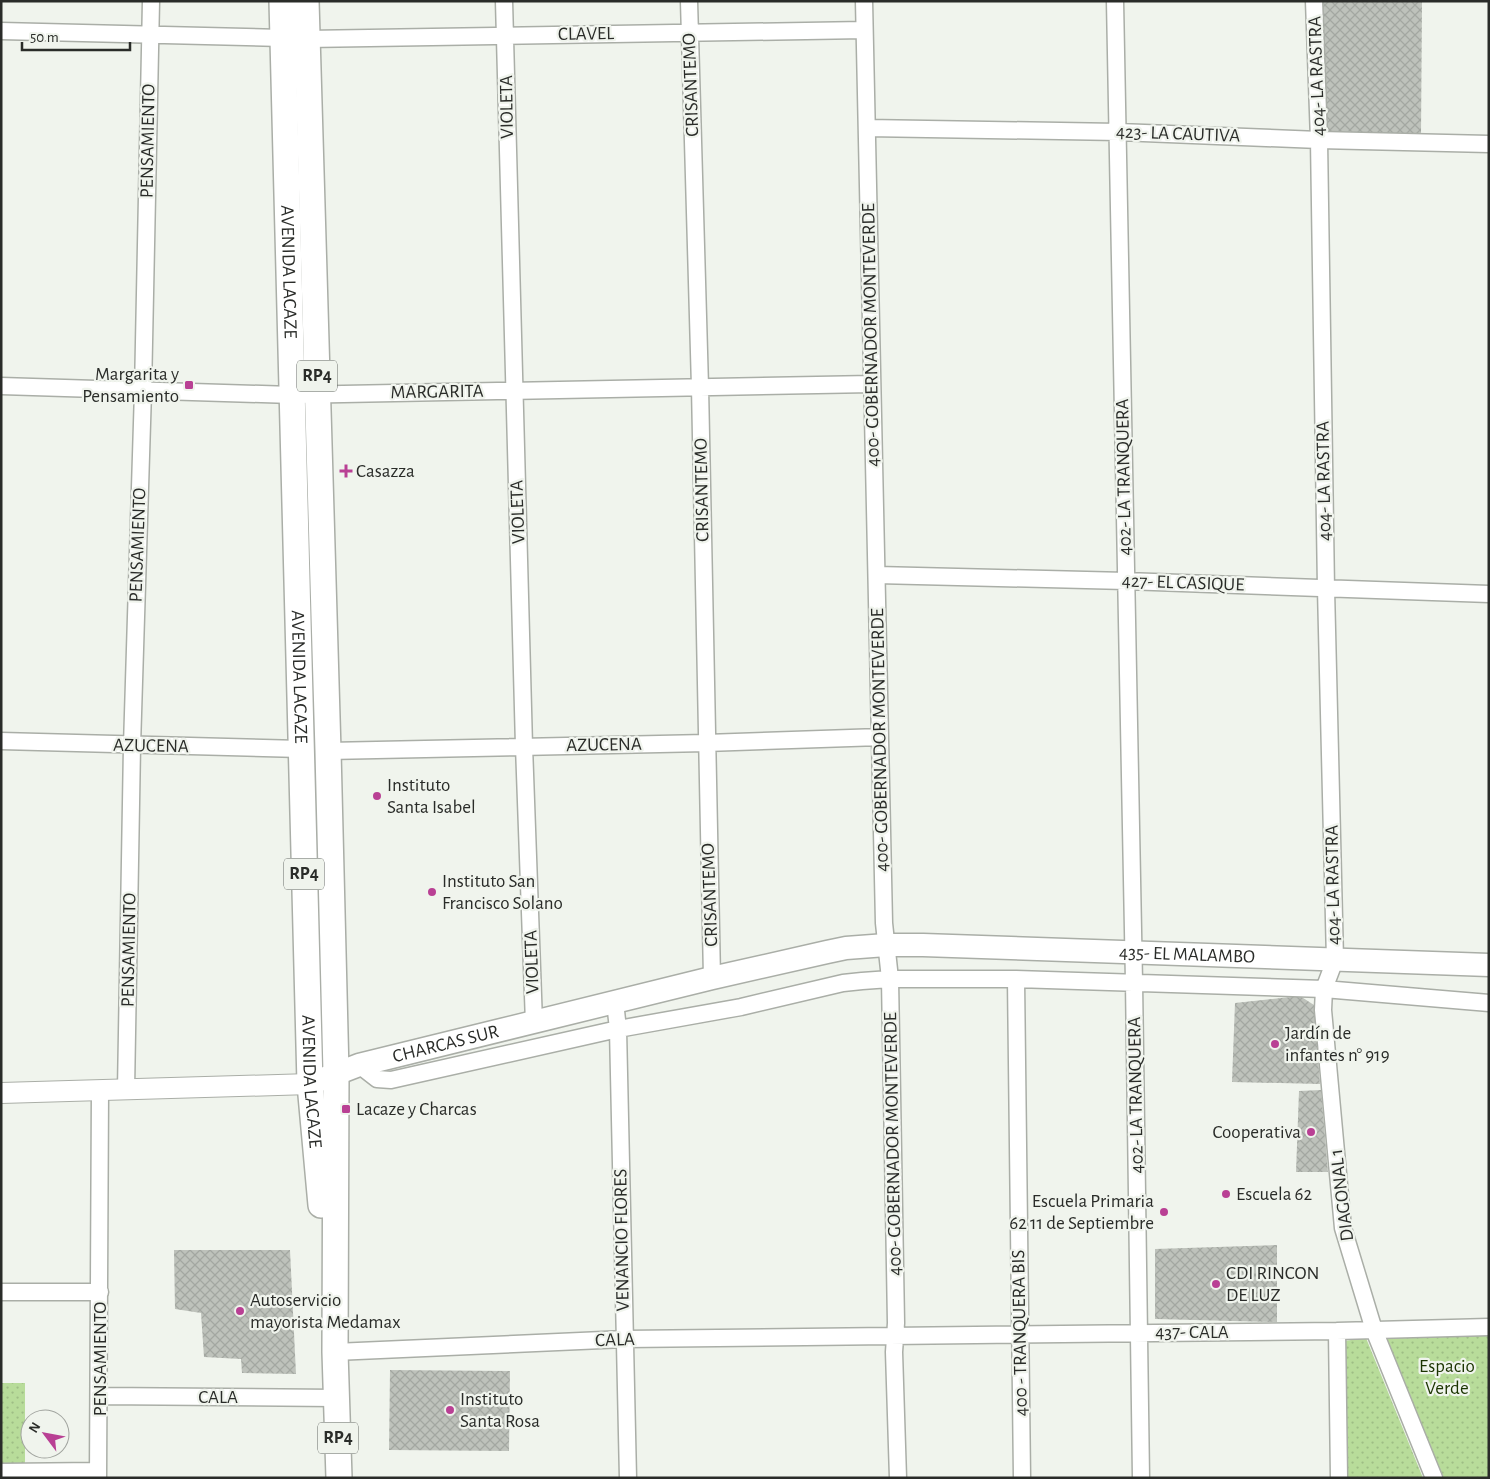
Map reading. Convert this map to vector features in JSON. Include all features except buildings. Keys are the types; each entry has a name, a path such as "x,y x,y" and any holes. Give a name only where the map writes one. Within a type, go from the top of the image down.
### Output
{"main road":[{"name":"AVENIDA LACAZE","path":"282,1 310,1084 335,1352"},
{"name":"AVENIDA LACAZE","path":"306,1 336,1074 335,1352 339,1478"},
{"path":"292,395 305,412 308,423 314,496 318,684 328,751"},
{"name":"435- EL MALAMBO","path":"886,945 1489,965"},
{"name":"CHARCAS SUR","path":"310,1084 359,1065 712,978 846,948 886,945"}],"street":[{"name":"PENSAMIENTO","path":"126,1090 132,746 151,1"},
{"name":"VIOLETA","path":"504,1 524,746 534,1023"},
{"name":"CRISANTEMO","path":"688,1 700,387 712,978"},
{"name":"400- GOBERNADOR MONTEVERDE","path":"864,1 880,737 886,945 890,979 898,1478"},
{"name":"402- LA TRANQUERA","path":"1116,1 1134,982 1140,1478"},
{"name":"404- LA RASTRA","path":"1314,1 1319,140 1334,960"},
{"name":"CLAVEL","path":"307,39 864,30"},
{"path":"1,31 150,33 282,38"},
{"name":"423- LA CAUTIVA","path":"867,128 1118,132 1489,144"},
{"name":"MARGARITA","path":"1,386 318,395 872,384"},
{"name":"427- EL CASIQUE","path":"877,575 1126,580 1489,594"},
{"name":"AZUCENA","path":"328,751 706,743 880,737"},
{"name":"AZUCENA","path":"1,741 132,746 301,749"},
{"name":"DIAGONAL 1","path":"1334,960 1324,989 1324,1010 1343,1228 1374,1330 1434,1478"},
{"path":"359,1065 377,1079 391,1080 618,1029 742,1007 843,983 890,979 1016,979 1324,989 1489,1003"},
{"name":"400 - TRANQUERA BIS","path":"1016,979 1022,1478"},
{"name":"VENANCIO FLORES","path":"615,1002 618,1029 628,1478"},
{"name":"CHARCAS SUR","path":"1,1093 310,1084"},
{"name":"PENSAMIENTO","path":"98,1474 100,1396 100,1090"},
{"path":"1,1292 100,1292"},
{"name":"437- CALA","path":"895,1337 1489,1327"},
{"path":"1337,1331 1339,1478"},
{"name":"CALA","path":"335,1352 624,1339 895,1337"},
{"name":"CALA","path":"100,1396 336,1398"},
{"path":"1,1472 98,1474"}],"green space":[{"name":"Espacio Verde","path":"1382,1335 1489,1335 1489,1478 1443,1478"},
{"path":"1366,1338 1423,1478 1346,1478 1344,1341"},
{"path":"1,1383 25,1383 25,1409 20,1409 20,1459 25,1459 25,1464 1,1464"}],"place":[{"name":"Margarita y Pensamiento","path":"189,385"},
{"name":"Casazza","path":"346,471"},
{"name":"Instituto Santa Isabel","path":"377,796"},
{"name":"Instituto San Francisco Solano","path":"432,892"},
{"name":"Jardín de infantes n° 919","path":"1275,1044"},
{"name":"Lacaze y Charcas","path":"346,1109"},
{"name":"Cooperativa","path":"1311,1132"},
{"name":"Escuela 62","path":"1226,1194"},
{"name":"Escuela Primaria 62 11 de Septiembre","path":"1164,1212"},
{"name":"CDI RINCON DE LUZ","path":"1216,1284"},
{"name":"Autoservicio mayorista Medamax","path":"240,1311"},
{"name":"Instituto Santa Rosa","path":"450,1410"}]}
